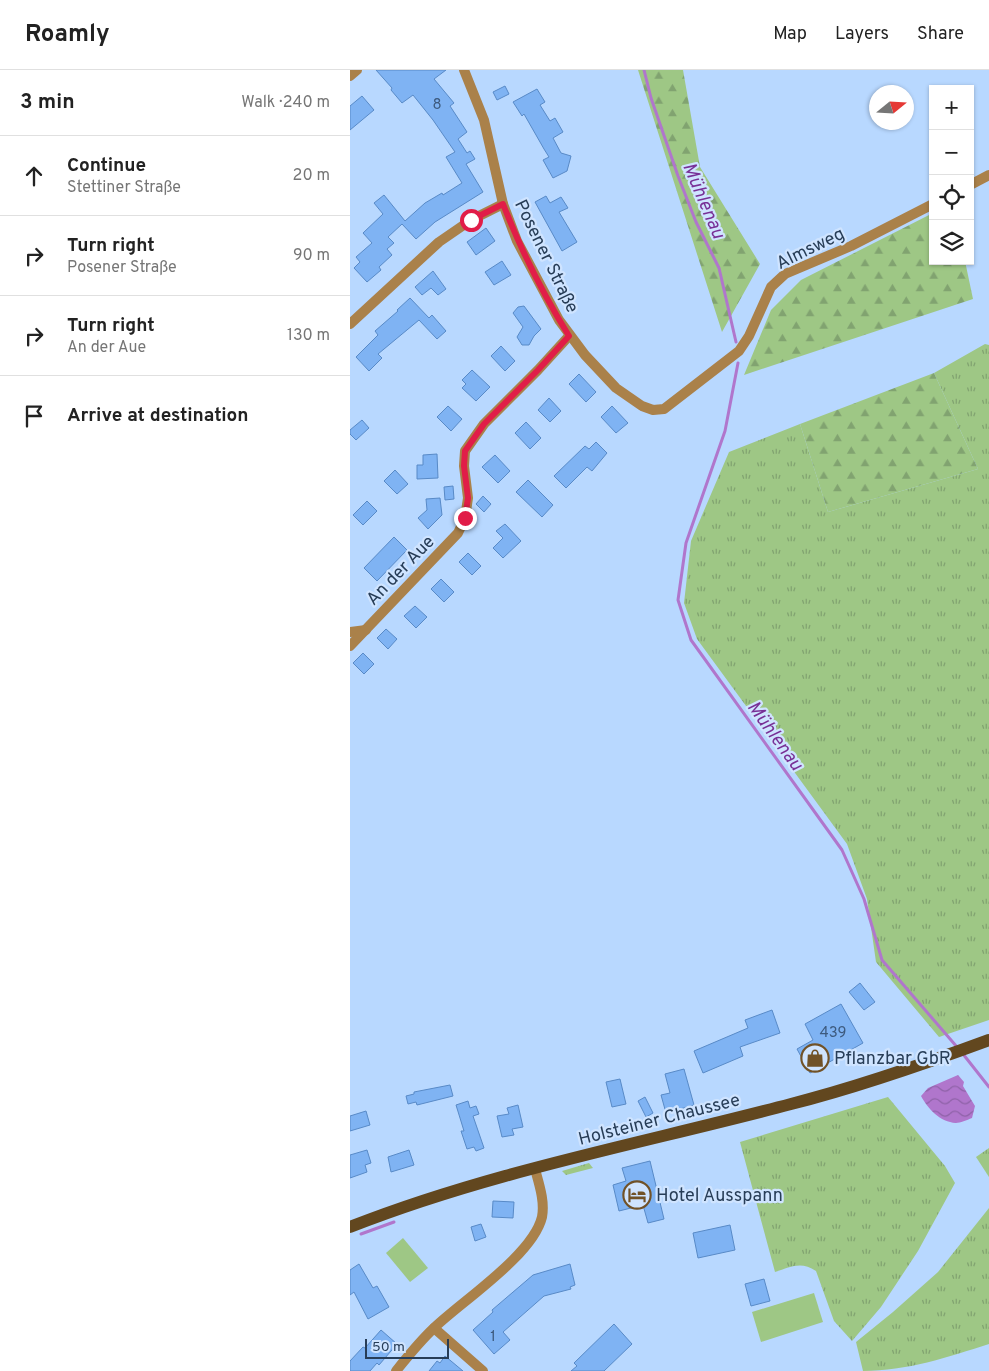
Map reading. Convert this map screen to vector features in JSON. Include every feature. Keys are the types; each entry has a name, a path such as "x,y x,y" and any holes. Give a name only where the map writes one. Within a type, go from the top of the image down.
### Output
{"main road":[{"name":"Holsteiner Chaussee","path":"350,1227 392,1211 535,1169 834,1092 989,1040"}],"street":[{"path":"350,76 357,70"},
{"name":"Posener Straße","path":"464,70 484,120 503,204 517,240 554,311 569,336 604,376 642,406 653,410 664,408"},
{"path":"974,182 989,175"},
{"path":"350,324 439,242 471,220 503,204"},
{"name":"Almsweg","path":"664,408 739,351 749,336 771,288 785,274 851,246 929,206"},
{"name":"An der Aue","path":"350,646 458,533 465,518 468,498 464,466 465,451 484,424 569,336"},
{"name":"An der Aue","path":"350,632 366,630"},
{"path":"396,1371 434,1328 504,1267 534,1235 542,1211 541,1192 535,1169"},
{"path":"434,1328 483,1371"}],"green space":[{"path":"638,70 683,70 700,167 760,264 722,332"},
{"path":"929,215 929,265 966,265 973,299 744,375 771,310 801,280"},
{"path":"985,344 989,345 989,1020 939,1037 876,962 867,899 847,844 697,639 684,603 691,541 729,452 800,424 828,512 978,469 934,373"},
{"path":"934,373 978,469 828,512 800,424"},
{"path":"888,1097 945,1166 955,1183 918,1251 881,1307 852,1341 834,1321 816,1271 806,1266 801,1266 775,1272 740,1142"},
{"path":"989,1148 989,1177 976,1157"},
{"path":"589,1163 593,1168 566,1175 562,1171"},
{"path":"989,1208 989,1344 911,1366 863,1371 856,1342 938,1272"},
{"path":"403,1238 428,1268 410,1282 386,1253"},
{"path":"814,1293 823,1322 761,1342 752,1312"}],"water":[{"path":"958,1075 964,1082 963,1086 975,1106 972,1118 956,1123 945,1120 935,1114 921,1096 928,1088"}],"building":[{"path":"376,70 446,70 434,79 454,103 450,106 467,132 458,139 467,153 470,151 475,159 466,164 483,192 435,222 416,239 402,224 388,237 394,243 387,249 392,255 379,267 381,270 367,282 354,268 360,262 356,257 372,243 363,233 383,214 374,203 384,195 405,221 425,203 442,193 443,195 462,183 446,157 455,152 433,120 413,95 402,103"},
{"path":"505,86 509,94 497,100 493,92"},
{"path":"537,89 545,102 540,105 550,121 555,118 563,132 553,138 561,153 571,156 567,171 553,178 543,160 549,157 524,114 522,116 513,102"},
{"path":"362,96 374,110 350,130 350,106"},
{"path":"546,196 550,203 561,197 568,208 559,212 577,242 562,251 535,202"},
{"path":"486,228 495,241 476,255 467,242"},
{"path":"502,261 511,275 494,285 485,272"},
{"path":"433,271 446,289 438,295 431,288 422,295 415,287"},
{"path":"410,298 429,318 432,315 446,331 437,339 419,320 378,354 382,358 369,371 356,357 378,335 375,331"},
{"path":"524,306 541,329 529,345 522,345 517,337 523,327 513,313 518,307"},
{"path":"501,346 515,361 505,371 491,356"},
{"path":"472,370 490,387 476,401 462,388 466,384 462,380"},
{"path":"579,374 596,392 586,402 569,384"},
{"path":"549,398 561,411 550,422 538,410"},
{"path":"448,406 462,419 451,431 437,417"},
{"path":"612,406 628,423 616,433 601,417"},
{"path":"362,420 369,428 356,440 350,434 350,430"},
{"path":"526,422 541,438 530,449 515,433"},
{"path":"596,442 607,453 592,471 587,467 566,488 554,476 585,446 589,449"},
{"path":"437,454 438,478 417,479 417,465 423,465 423,455"},
{"path":"495,455 510,471 498,483 482,467"},
{"path":"395,470 408,484 397,494 384,481"},
{"path":"528,480 553,505 542,517 516,492"},
{"path":"453,486 454,499 445,500 444,487"},
{"path":"483,496 491,504 484,512 476,504"},
{"path":"440,498 442,515 428,529 418,518 427,510 426,499"},
{"path":"367,501 377,511 363,525 353,515"},
{"path":"505,524 521,541 503,558 493,548 503,538 496,531"},
{"path":"394,537 407,550 377,581 364,568"},
{"path":"468,553 481,566 472,575 459,562"},
{"path":"441,579 454,592 444,602 431,589"},
{"path":"415,606 427,617 416,628 404,616"},
{"path":"386,629 397,639 388,649 377,638"},
{"path":"363,653 374,664 364,674 353,663"},
{"path":"860,983 875,1002 864,1010 849,992"},
{"path":"841,1004 863,1043 810,1073 797,1049 813,1040 805,1024"},
{"path":"772,1010 780,1033 740,1047 743,1056 703,1073 694,1051 748,1028 745,1020"},
{"path":"684,1069 694,1105 666,1113 661,1095 670,1093 665,1074"},
{"path":"620,1079 626,1104 612,1107 606,1082"},
{"path":"450,1085 453,1096 417,1105 416,1102 408,1104 406,1096 414,1094 414,1092"},
{"path":"645,1097 653,1113 646,1117 638,1101"},
{"path":"468,1101 470,1108 476,1106 479,1114 473,1116 484,1148 476,1151 474,1147 467,1149 456,1105"},
{"path":"518,1105 523,1127 512,1129 514,1135 502,1137 497,1116 509,1114 507,1108"},
{"path":"366,1111 370,1125 350,1131 350,1116"},
{"path":"367,1150 371,1163 365,1165 367,1172 350,1178 350,1155"},
{"path":"409,1150 414,1165 391,1172 388,1157"},
{"name":"Hotel Ausspann","path":"650,1161 664,1219 648,1223 643,1205 619,1211 613,1185 626,1181 622,1168"},
{"path":"493,1201 514,1202 513,1218 492,1217"},
{"path":"481,1224 486,1237 475,1241 471,1227"},
{"path":"730,1225 735,1250 698,1258 693,1233"},
{"path":"359,1264 373,1288 377,1286 389,1307 368,1319 354,1292 350,1295 350,1270"},
{"path":"570,1264 575,1285 570,1287 571,1289 544,1296 503,1332 510,1340 494,1354 473,1330 493,1312 492,1310 533,1275"},
{"path":"764,1279 770,1301 751,1306 745,1284"},
{"path":"614,1324 632,1344 604,1371 571,1371 577,1366 574,1363"},
{"path":"381,1330 397,1344 379,1365 377,1363 370,1371 350,1371 350,1361"},
{"path":"445,1356 463,1371 429,1371 437,1361 440,1363"}],"waterway":[{"name":"Mühlenau","path":"644,70 651,98 678,176 696,222 719,268 736,342"},
{"name":"Mühlenau","path":"738,363 725,431 686,543 678,600 691,640 842,850 864,899 882,960 957,1047"},
{"name":"Mühlenau","path":"963,1054 989,1087"},
{"path":"361,1234 394,1222"}],"place":[{"name":"Pflanzbar GbR","path":"815,1058"},
{"name":"Hotel Ausspann","path":"637,1195"}],"route":[{"path":"465,518 468,498 464,466 465,451 484,424 569,336 517,240 503,204 471,220"}]}
